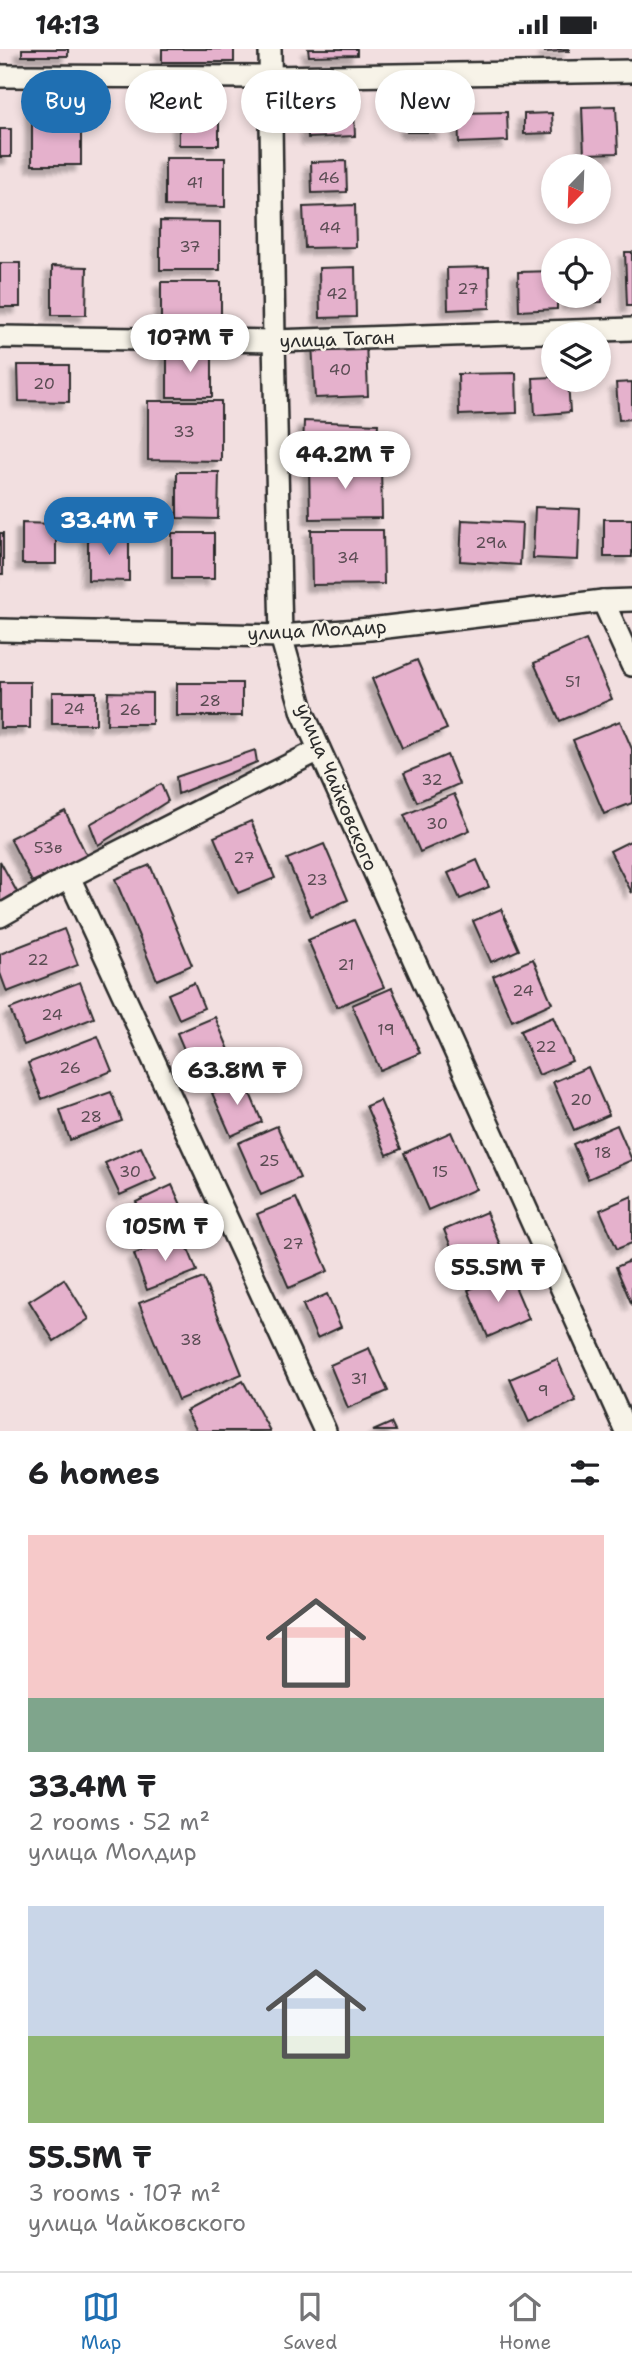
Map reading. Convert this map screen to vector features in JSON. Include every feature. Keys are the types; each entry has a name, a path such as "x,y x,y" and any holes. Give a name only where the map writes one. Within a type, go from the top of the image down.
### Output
{"street":[{"name":"улица Чайковского","path":"270,49 270,70"},
{"path":"361,75 632,71"},
{"path":"0,76 241,77"},
{"name":"улица Чайковского","path":"271,133 281,636 303,713 319,750 626,1431"},
{"name":"улица Таган","path":"0,337 274,341 632,329"},
{"name":"улица Молдир","path":"0,630 281,636 370,629 603,601 632,600"},
{"path":"603,601 632,665"},
{"path":"0,916 69,877 319,750"},
{"path":"69,877 325,1431"}],"building":[{"path":"22,49 68,49 68,56 22,56"},
{"path":"162,49 234,49 234,62 162,62"},
{"path":"308,49 357,49 357,55 309,56"},
{"path":"545,49 569,49 569,51 545,52"},
{"path":"616,106 618,153 584,154 582,107"},
{"path":"507,112 508,141 459,143 459,133 475,133 475,113"},
{"path":"552,113 553,133 524,134 524,114"},
{"path":"0,129 11,129 11,157 0,157"},
{"path":"32,133 81,133 81,165 32,165"},
{"path":"179,133 219,133 219,145 179,145"},
{"path":"308,133 355,133 355,136 308,138"},
{"path":"165,158 225,158 225,207 165,206"},
{"path":"346,161 347,192 312,193 311,162"},
{"path":"355,205 356,247 305,248 303,207"},
{"path":"160,221 220,222 220,270 160,270"},
{"path":"625,252 632,252 632,306 627,306"},
{"path":"0,263 20,263 20,307 0,307"},
{"path":"52,266 87,267 86,315 52,315"},
{"path":"355,267 356,317 320,318 319,268"},
{"path":"489,267 490,308 448,310 447,268"},
{"path":"541,271 541,308 557,309 519,311 518,272"},
{"path":"161,282 221,282 221,330 161,330"},
{"path":"366,340 368,396 315,398 312,343"},
{"path":"167,351 212,351 212,397 167,397"},
{"path":"18,365 69,365 69,402 19,401"},
{"path":"516,373 517,413 459,415 458,374"},
{"path":"533,378 541,378 541,392 569,392 570,412 535,415"},
{"path":"632,382 632,419 619,420 616,383"},
{"path":"148,401 221,401 221,461 148,460"},
{"path":"304,421 378,424 376,453 303,449"},
{"path":"309,464 381,464 382,518 310,519"},
{"path":"177,472 219,472 218,519 177,518"},
{"path":"535,507 580,509 578,560 533,558"},
{"path":"604,519 632,519 632,557 604,557"},
{"path":"462,520 522,523 520,565 460,561"},
{"path":"22,523 56,524 56,564 22,564"},
{"path":"311,530 383,530 384,584 312,585"},
{"path":"0,533 3,533 3,574 0,574"},
{"path":"172,533 214,533 214,579 172,579"},
{"path":"88,534 129,535 129,581 88,580"},
{"path":"586,640 612,699 560,721 534,663"},
{"path":"417,660 447,729 402,748 372,679"},
{"path":"0,682 30,682 30,728 0,728"},
{"path":"177,683 242,683 242,716 177,716"},
{"path":"52,692 96,692 96,724 52,724"},
{"path":"108,692 152,693 152,724 107,724"},
{"path":"620,721 632,749 632,803 604,814 573,740"},
{"path":"255,750 257,762 178,794 176,777"},
{"path":"447,755 459,784 417,802 404,773"},
{"path":"161,784 168,801 98,845 90,824"},
{"path":"454,794 470,830 420,852 404,815"},
{"path":"65,811 87,856 32,882 10,838"},
{"path":"251,821 275,878 238,893 214,837"},
{"path":"632,840 632,893 610,851"},
{"path":"324,844 348,900 311,916 287,859"},
{"path":"477,860 489,887 460,899 448,873"},
{"path":"0,861 17,892 0,902"},
{"path":"150,865 192,965 157,980 115,879"},
{"path":"501,909 519,950 491,962 473,921"},
{"path":"354,920 384,987 337,1007 308,940"},
{"path":"64,929 78,965 7,992 0,973 0,954"},
{"path":"533,959 552,1003 512,1021 493,976"},
{"path":"80,982 94,1018 24,1045 10,1009"},
{"path":"194,983 204,1008 179,1019 168,994"},
{"path":"392,988 420,1053 380,1070 352,1005"},
{"path":"215,1017 233,1059 195,1075 177,1033"},
{"path":"553,1017 572,1061 539,1075 520,1031"},
{"path":"98,1036 112,1071 42,1099 28,1063"},
{"path":"588,1067 609,1115 574,1130 553,1082"},
{"path":"244,1079 262,1122 231,1136 212,1093"},
{"path":"111,1092 122,1121 70,1140 60,1110"},
{"path":"380,1100 401,1149 387,1155 366,1106"},
{"path":"617,1125 632,1160 588,1179 573,1144"},
{"path":"277,1126 300,1178 261,1195 238,1143"},
{"path":"451,1132 476,1189 428,1210 404,1153"},
{"path":"141,1147 156,1179 120,1195 105,1163"},
{"path":"172,1185 187,1218 151,1234 136,1202"},
{"path":"632,1196 632,1243 617,1249 600,1210"},
{"path":"296,1198 328,1271 289,1288 257,1214"},
{"path":"486,1212 506,1259 464,1277 444,1230"},
{"path":"183,1236 197,1271 147,1290 134,1254"},
{"path":"632,1260 632,1305 616,1267"},
{"path":"509,1272 529,1319 488,1337 468,1290"},
{"path":"203,1278 242,1374 178,1400 139,1303"},
{"path":"64,1279 89,1319 54,1341 29,1301"},
{"path":"327,1294 341,1327 317,1338 303,1305"},
{"path":"369,1348 388,1391 348,1408 330,1365"},
{"path":"557,1359 576,1401 529,1422 510,1379"},
{"path":"243,1381 270,1431 197,1431 186,1411"},
{"path":"391,1423 395,1431 373,1431"}]}
